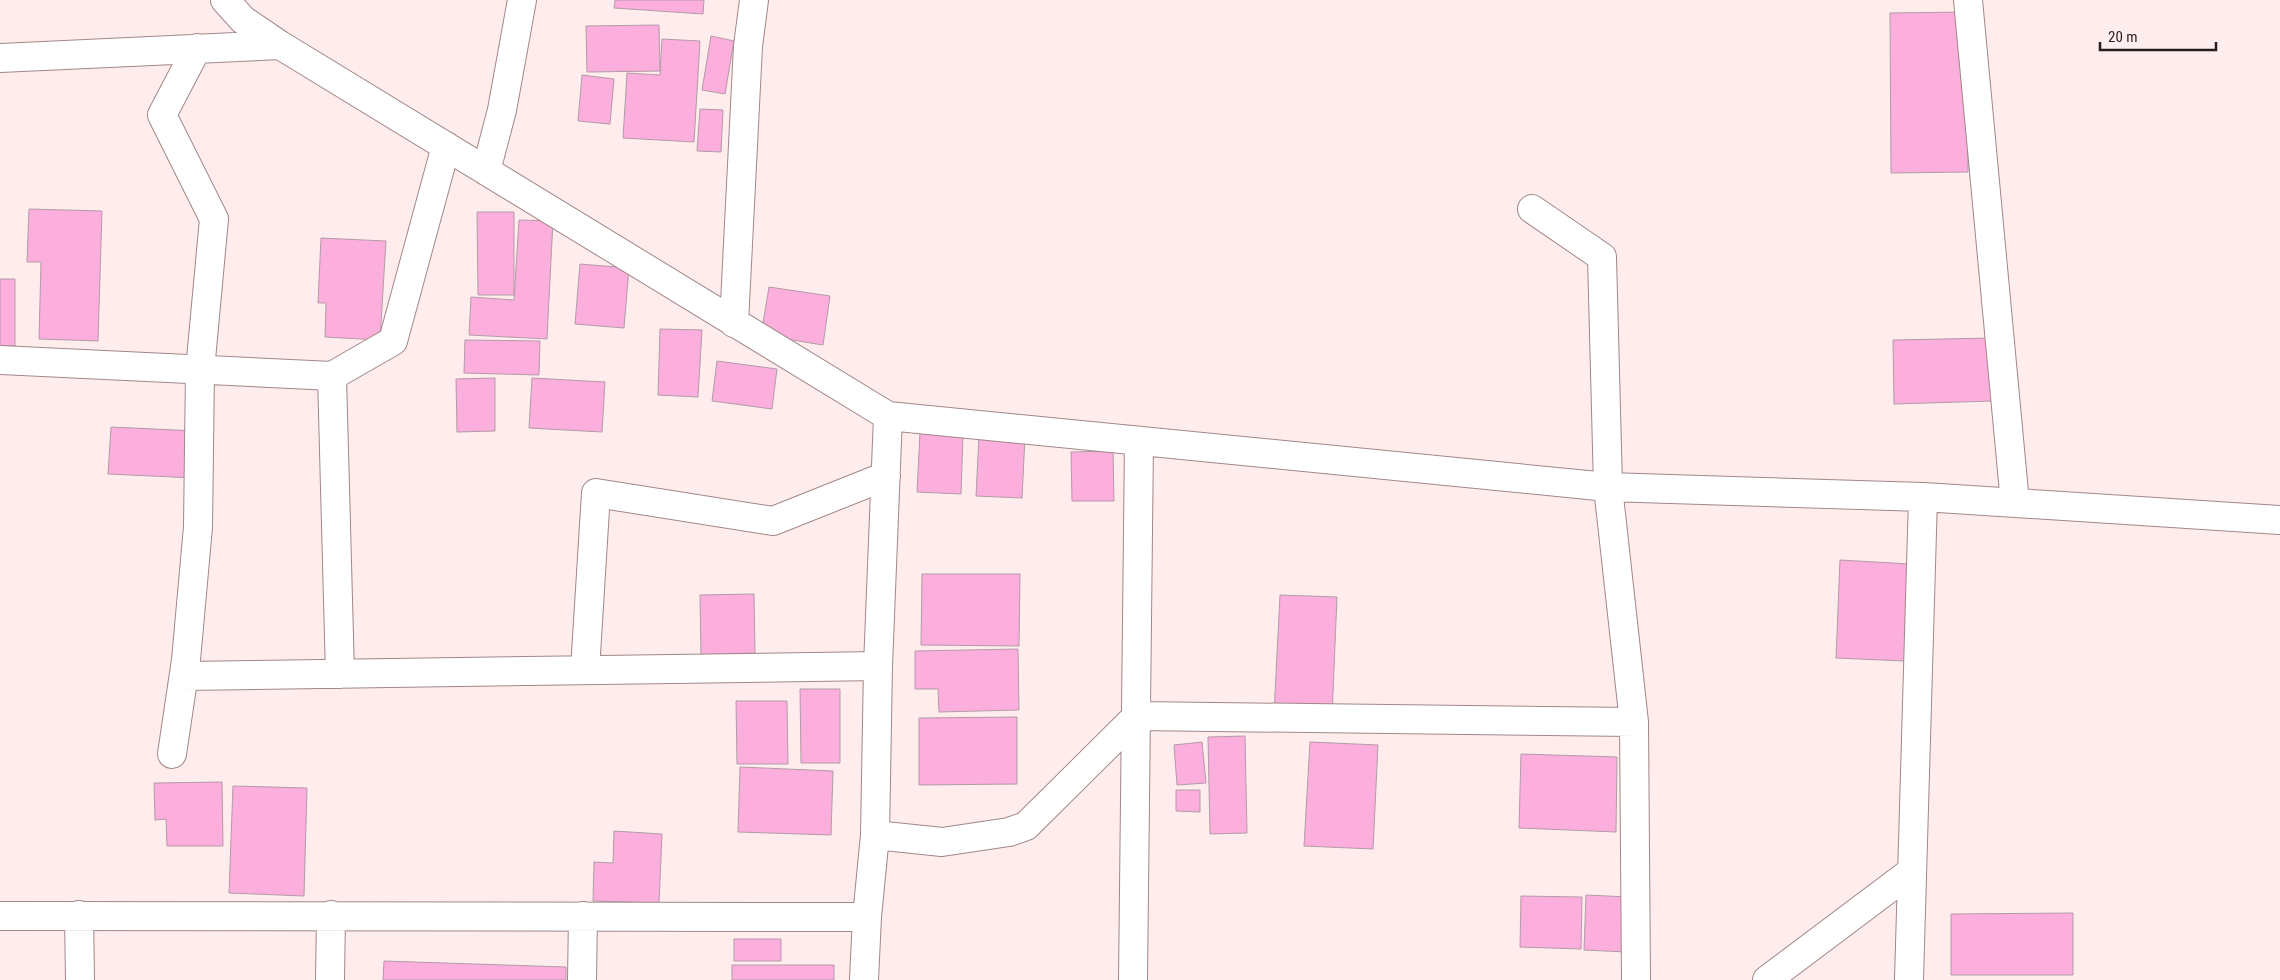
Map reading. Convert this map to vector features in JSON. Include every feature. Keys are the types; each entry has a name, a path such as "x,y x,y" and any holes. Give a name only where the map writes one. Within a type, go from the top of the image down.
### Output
{"street":[{"path":"225,0 243,20 280,45 888,416 1608,487 1923,497 2280,520"},
{"path":"486,171 502,110 522,0"},
{"path":"734,323 748,56 754,0"},
{"path":"1968,0 2015,503"},
{"path":"0,58 280,45"},
{"path":"172,754 184,676 198,527 200,370 214,219 162,115 197,48"},
{"path":"0,360 332,376 393,341 446,146"},
{"path":"1532,209 1602,257 1608,487 1634,722 1636,980"},
{"path":"332,376 340,674"},
{"path":"864,980 867,917 875,835 878,666 888,416"},
{"path":"1133,980 1139,440"},
{"path":"585,670 596,494 773,521 886,476"},
{"path":"1909,980 1923,497"},
{"path":"184,676 878,666"},
{"path":"875,835 942,842 1009,832 1026,826 1137,716 1634,722"},
{"path":"1767,980 1912,870"},
{"path":"80,915 80,980"},
{"path":"330,980 331,915"},
{"path":"0,916 867,917"},
{"path":"582,980 583,916"}],"building":[{"path":"615,0 704,0 703,14 614,8"},
{"path":"1966,12 1968,172 1891,173 1890,13"},
{"path":"659,25 660,71 587,72 586,26"},
{"path":"711,36 734,41 725,94 702,90"},
{"path":"662,39 700,41 694,142 623,138 627,73 660,75"},
{"path":"582,75 614,79 610,124 578,121"},
{"path":"700,109 723,110 721,152 697,151"},
{"path":"29,209 102,211 98,341 39,339 41,262 27,262"},
{"path":"477,212 514,212 514,295 478,295"},
{"path":"519,220 553,221 547,339 469,335 471,297 514,300"},
{"path":"321,238 386,241 380,340 325,337 326,303 318,303"},
{"path":"580,264 629,268 624,328 575,324"},
{"path":"0,279 15,279 15,346 0,346"},
{"path":"769,287 830,296 823,345 761,335"},
{"path":"660,329 702,330 698,397 658,395"},
{"path":"1993,338 1994,401 1894,404 1893,340"},
{"path":"465,340 540,341 539,375 464,373"},
{"path":"717,361 777,369 772,409 712,401"},
{"path":"495,378 495,431 457,432 456,379"},
{"path":"532,378 605,382 602,432 529,428"},
{"path":"111,427 197,431 195,478 108,474"},
{"path":"920,432 963,435 961,494 917,492"},
{"path":"979,435 1025,437 1022,498 976,496"},
{"path":"1113,451 1114,501 1072,501 1071,452"},
{"path":"1840,560 1910,564 1905,661 1836,658"},
{"path":"922,574 1020,574 1019,646 921,645"},
{"path":"754,594 755,653 701,655 700,595"},
{"path":"1280,595 1337,597 1332,716 1274,714"},
{"path":"1018,649 1019,710 939,712 938,689 915,689 915,651"},
{"path":"800,689 840,689 840,763 801,763"},
{"path":"736,701 787,701 788,764 737,764"},
{"path":"1017,717 1017,784 919,785 919,718"},
{"path":"1245,736 1247,833 1210,834 1208,737"},
{"path":"1202,742 1206,783 1177,785 1174,745"},
{"path":"1310,742 1378,745 1373,849 1304,846"},
{"path":"1521,754 1617,757 1616,832 1519,828"},
{"path":"740,767 833,771 831,835 738,832"},
{"path":"222,782 223,846 167,846 166,819 155,820 154,783"},
{"path":"233,786 307,788 304,896 229,893"},
{"path":"1176,790 1200,790 1200,812 1176,811"},
{"path":"614,831 662,834 659,903 593,901 594,862 613,863"},
{"path":"1586,895 1629,897 1626,952 1584,950"},
{"path":"1521,896 1582,897 1581,949 1520,947"},
{"path":"2073,913 2073,975 1951,975 1951,914"},
{"path":"734,939 781,939 781,961 734,961"},
{"path":"384,961 566,967 566,980 383,980"},
{"path":"732,965 834,965 834,980 732,980"}]}
